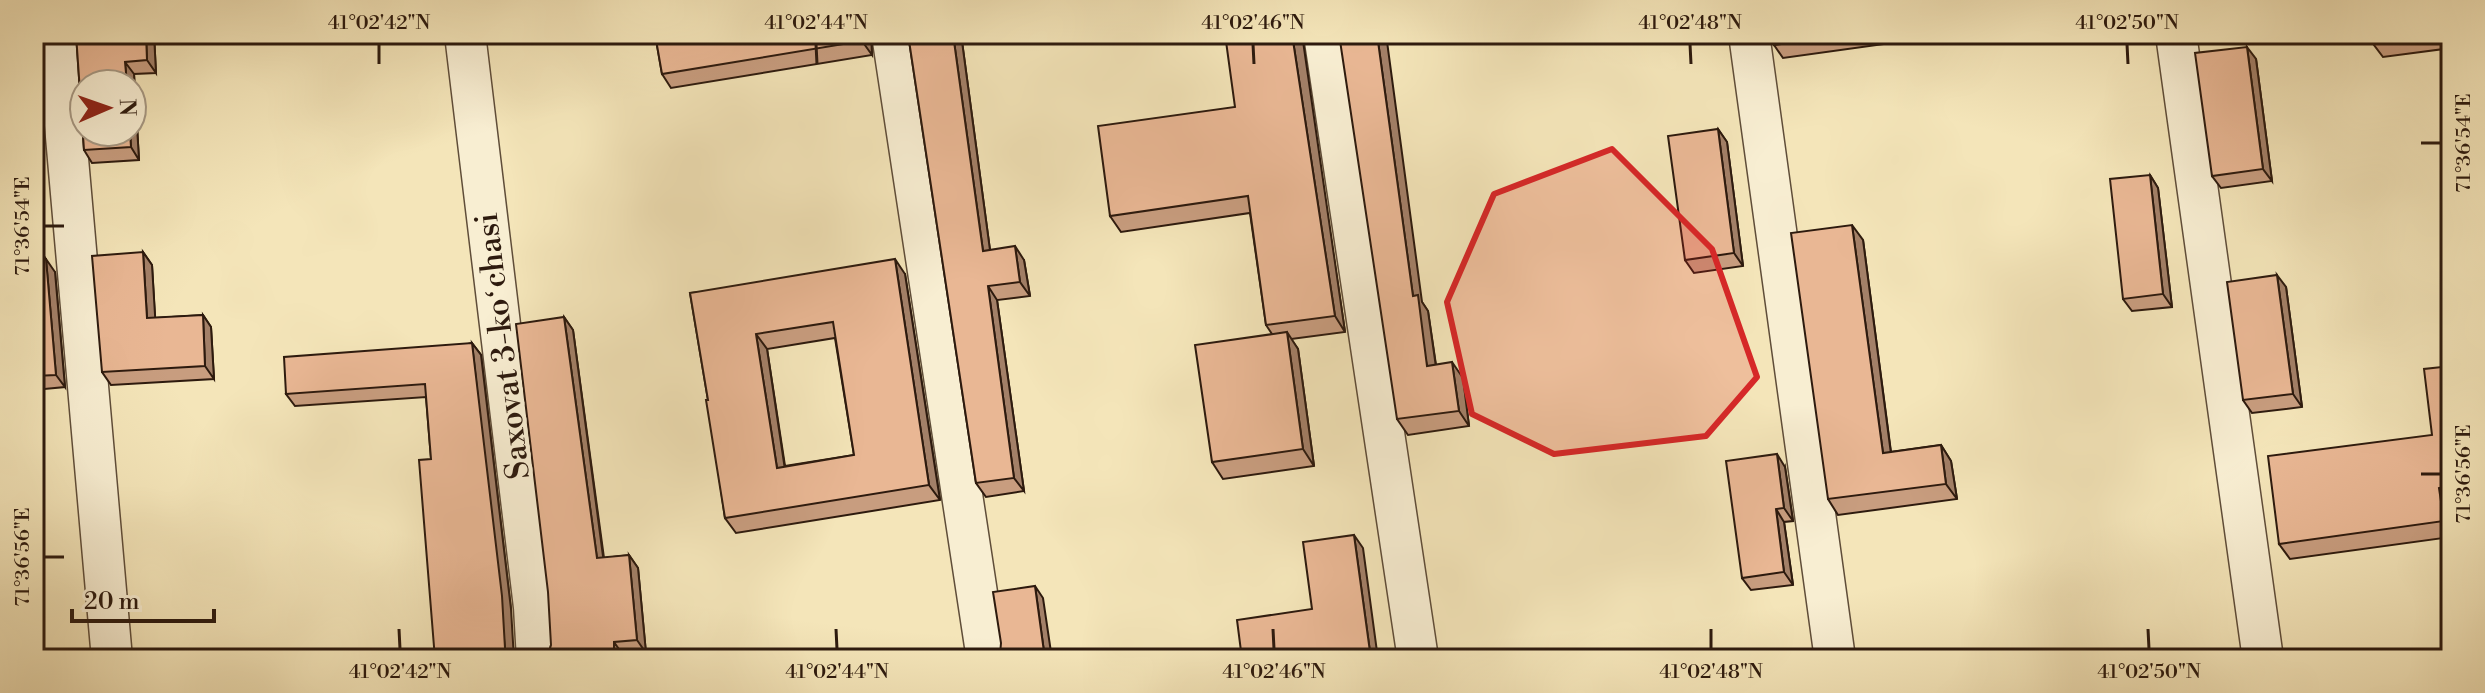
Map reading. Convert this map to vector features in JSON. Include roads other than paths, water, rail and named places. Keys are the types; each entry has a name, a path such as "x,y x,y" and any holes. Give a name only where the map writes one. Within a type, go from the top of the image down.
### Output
{"street":[{"path":"57,34 112,659"},
{"name":"Saxovat 3-koʻchasi","path":"465,34 534,607 537,659"},
{"path":"892,34 987,659"},
{"path":"1324,34 1418,659"},
{"path":"1749,34 1835,659"},
{"path":"2176,34 2263,659"}]}
